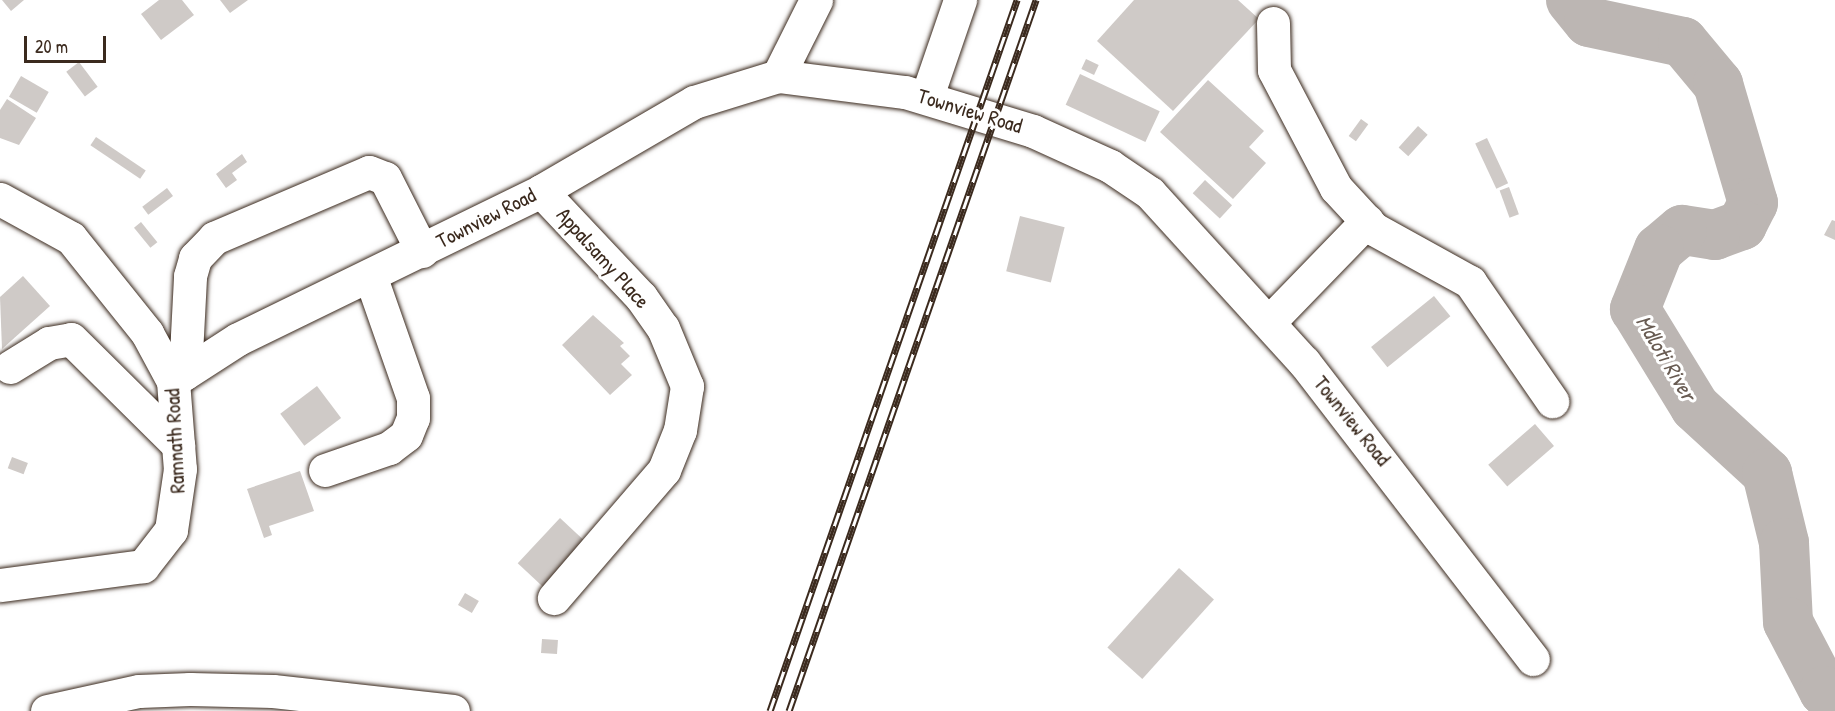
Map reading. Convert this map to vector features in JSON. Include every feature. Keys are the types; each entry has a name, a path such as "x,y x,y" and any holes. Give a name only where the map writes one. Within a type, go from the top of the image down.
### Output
{"street":[{"path":"778,76 816,0"},
{"path":"927,96 960,0"},
{"path":"1273,23 1274,70 1330,178 1367,221 1470,282 1552,401"},
{"name":"Townview Road","path":"179,377 238,339 541,191 694,102 778,76 927,96 1033,131 1110,166 1189,230 1380,455 1533,659"},
{"path":"179,377 190,276 195,258 213,238 369,172 385,178 422,250"},
{"name":"Appalsamy Place","path":"541,191 591,239 663,328 687,386 680,430 664,470 641,501 554,598"},
{"name":"Ramnath Road","path":"0,199 71,238 179,377 179,492 171,530 143,566 0,585"},
{"path":"1269,322 1367,221"},
{"path":"325,471 390,448 406,435 412,418 413,398 370,275"},
{"path":"10,367 49,342 71,339 178,445"},
{"path":"47,711 139,691 190,689 273,691 453,711"}],"building":[{"path":"2,0 24,0 11,11"},
{"path":"159,0 182,0 194,15 161,40 141,14"},
{"path":"220,0 248,0 230,13"},
{"path":"1134,0 1238,0 1259,19 1173,111 1097,41"},
{"path":"1086,59 1099,65 1094,75 1081,69"},
{"path":"79,62 98,87 85,96 66,72"},
{"path":"1080,74 1160,111 1145,142 1066,105"},
{"path":"21,76 49,92 37,113 9,97"},
{"path":"1208,80 1264,131 1249,147 1266,163 1233,199 1160,132"},
{"path":"7,99 36,118 19,145 0,138 0,110"},
{"path":"1361,119 1368,124 1356,141 1349,136"},
{"path":"1418,126 1428,135 1408,156 1399,148"},
{"path":"96,137 146,171 140,179 90,145"},
{"path":"1487,138 1508,183 1496,189 1475,143"},
{"path":"242,154 247,162 232,173 237,180 226,188 216,174"},
{"path":"1205,180 1232,205 1220,218 1193,193"},
{"path":"1509,187 1519,214 1510,218 1500,190"},
{"path":"167,188 173,196 148,215 142,207"},
{"path":"1020,216 1065,227 1051,282 1006,271"},
{"path":"1832,220 1835,221 1835,240 1824,235"},
{"path":"141,222 157,242 150,248 134,228"},
{"path":"23,276 50,306 2,349 0,297"},
{"path":"1434,296 1450,316 1387,367 1371,347"},
{"path":"593,315 624,343 620,346 630,356 621,364 632,375 610,395 562,345"},
{"path":"317,386 341,418 304,446 280,414"},
{"path":"1535,424 1554,446 1507,487 1488,465"},
{"path":"12,457 28,463 24,474 8,468"},
{"path":"300,471 314,511 269,526 272,535 264,538 247,489"},
{"path":"560,518 592,548 550,593 518,563"},
{"path":"1179,568 1214,599 1142,679 1107,648"},
{"path":"465,593 479,601 472,613 458,605"},
{"path":"542,639 558,640 557,654 541,653"}],"waterway":[{"name":"Mdloti River","path":"1571,0 1589,22 1683,42 1718,84 1753,203 1742,225 1715,235 1682,230 1659,249 1635,309 1695,407 1767,473 1784,543 1788,622 1824,691 1835,701"}],"railway":[{"path":"770,711 1017,0"},
{"path":"789,711 1036,0"}]}
